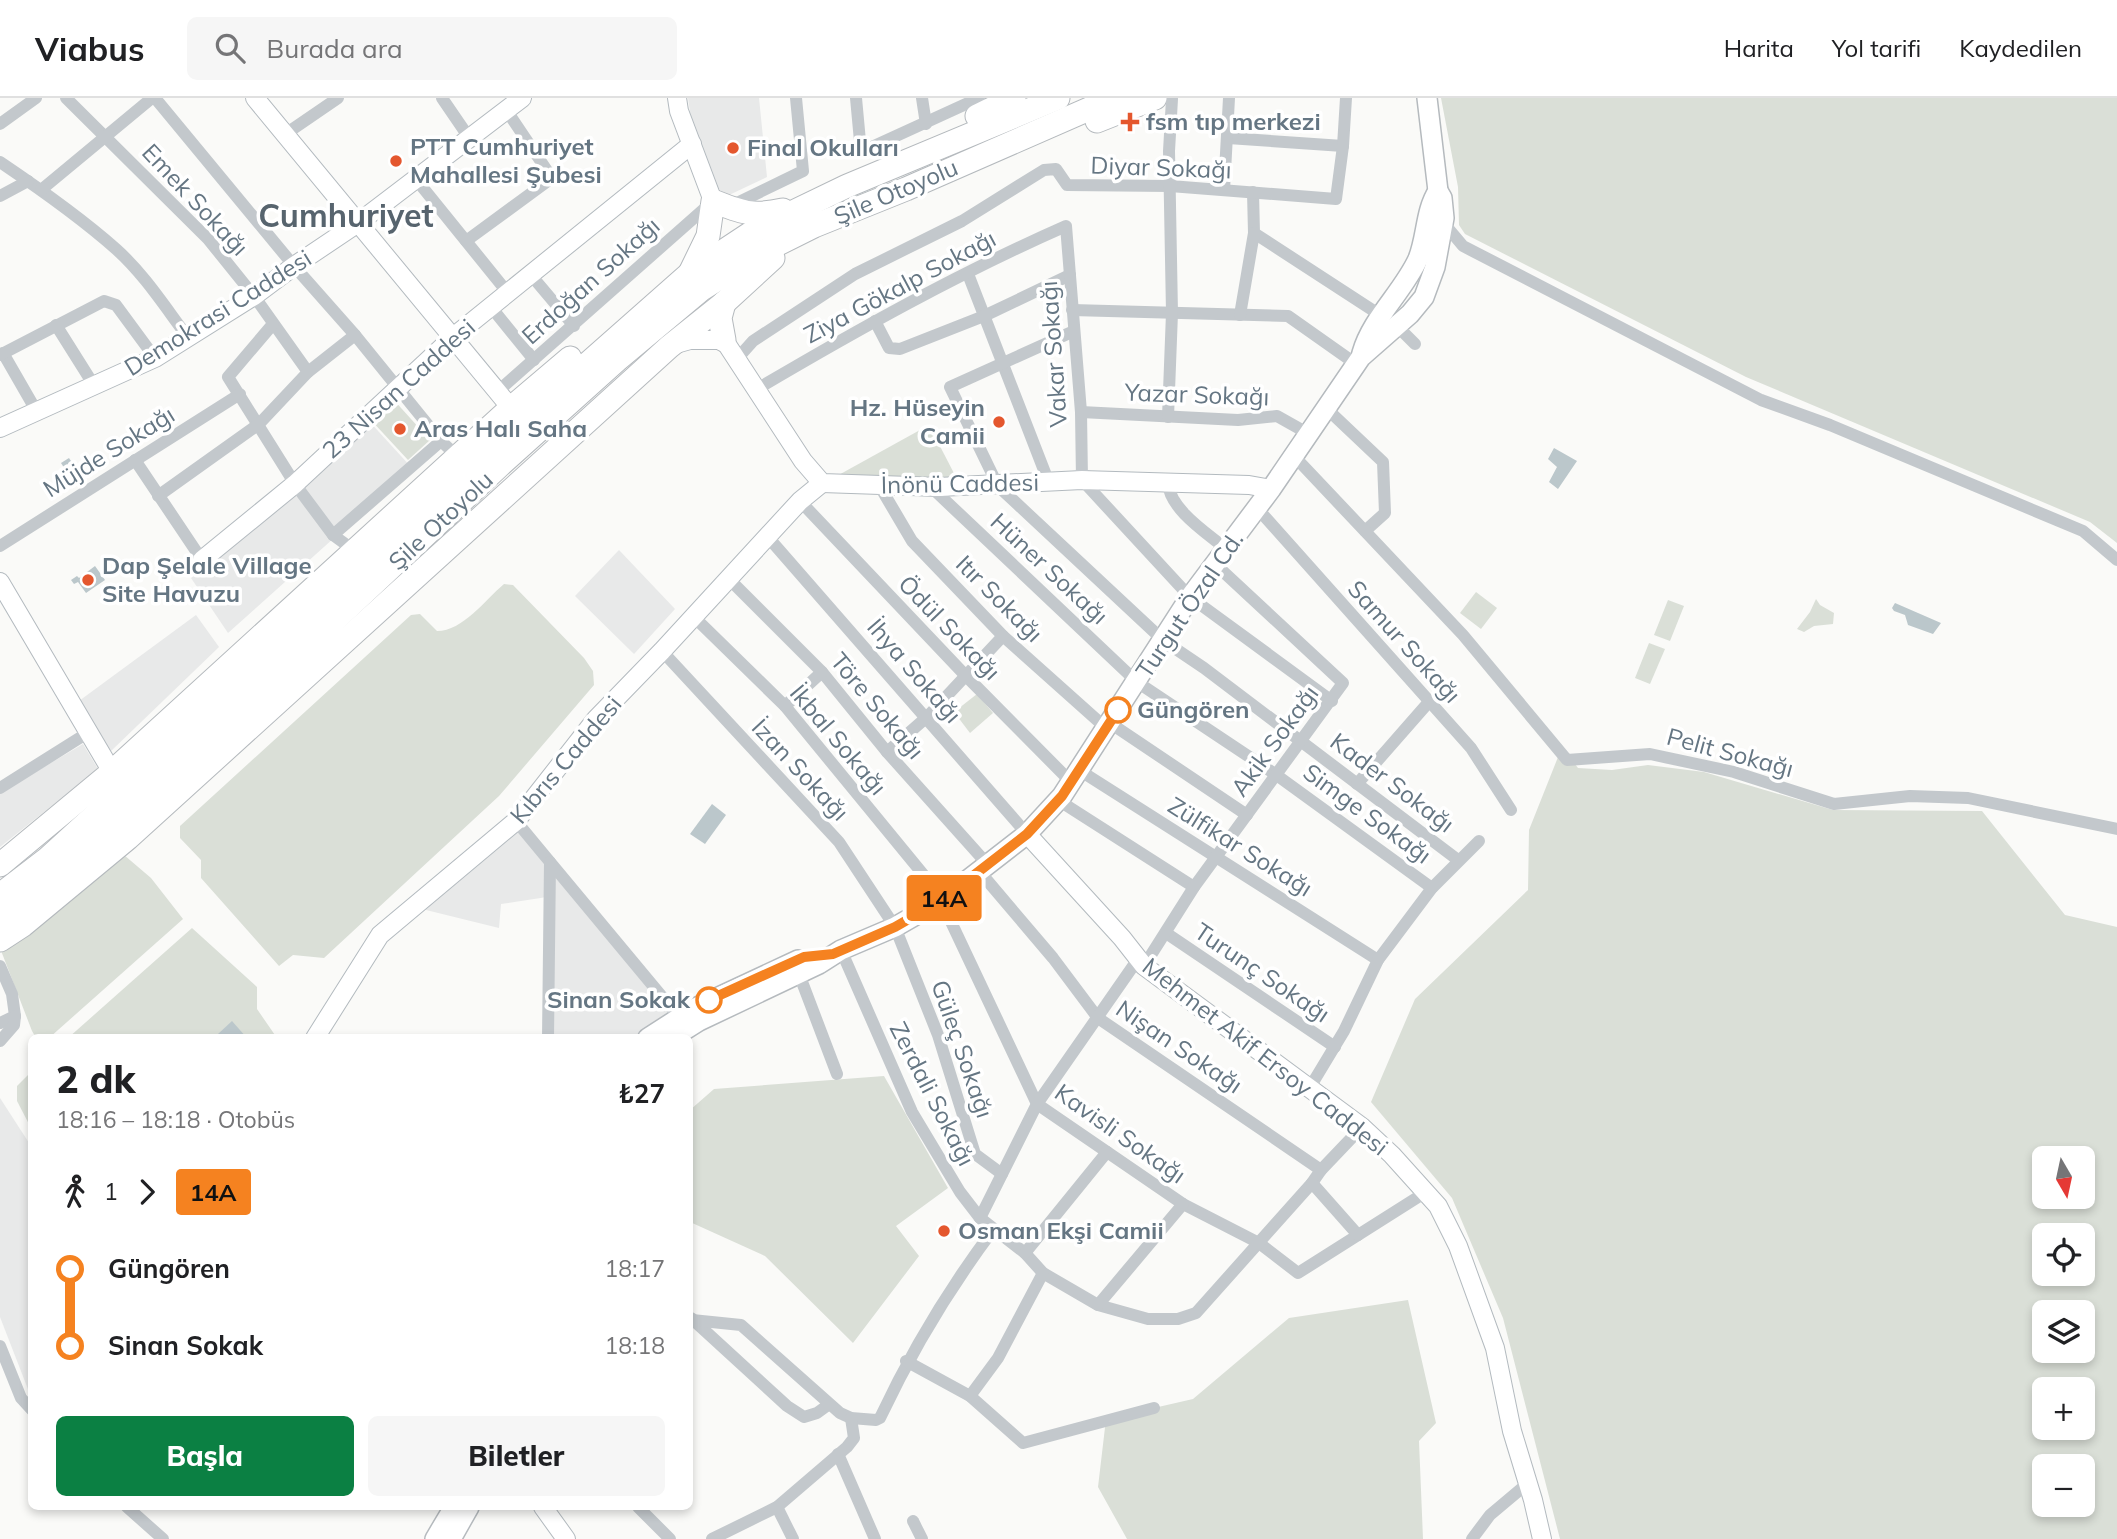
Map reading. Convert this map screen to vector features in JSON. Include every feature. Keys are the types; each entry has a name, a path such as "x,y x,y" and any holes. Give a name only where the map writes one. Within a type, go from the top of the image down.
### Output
{"highway":[{"path":"900,162 947,130 1014,98"},
{"name":"Şile Otoyolu","path":"0,919 80,859 490,474 617,360 702,289 812,215 900,162 1058,98"},
{"name":"Şile Otoyolu","path":"0,895 57,850 561,386 689,274 754,231 906,189 1114,98"},
{"path":"906,189 1163,99"},
{"path":"689,274 721,204 751,214 812,215"},
{"path":"0,940 23,925 128,838 669,346 724,303 770,260 812,215"},
{"path":"0,865 112,772 458,457 504,400 599,333 641,293 681,263 754,231"},
{"path":"724,303 720,318 730,350"}],"main road":[{"name":"Turgut Özal Cd.","path":"837,952 895,927 942,900 1027,834 1058,800 1191,597 1327,409 1358,361 1363,347 1389,321 1424,298 1444,218 1442,198 1438,191 1427,98"},
{"name":"Turgut Özal Cd.","path":"1389,321 1419,256 1432,201 1438,191"},
{"path":"654,1034 725,992 804,957 837,952"},
{"path":"678,1034 699,1021 819,964 837,952"},
{"path":"435,1539 452,1510"},
{"path":"451,1539 467,1510"}],"street":[{"path":"0,124 36,98"},
{"name":"Emek Sokağı","path":"66,98 208,239 254,296 309,373"},
{"path":"41,190 153,98 355,335 441,441 458,457"},
{"path":"255,98 504,400"},
{"path":"284,135 338,98"},
{"path":"442,98 470,139"},
{"name":"Demokrasi Caddesi","path":"0,428 155,358 254,296 358,223 522,98"},
{"path":"677,98 692,145 721,204"},
{"name":"Erdoğan Sokağı","path":"504,400 534,360 721,204 803,171 796,98"},
{"path":"856,98 861,152 979,98"},
{"path":"922,98 926,124"},
{"path":"1224,190 1229,98"},
{"name":"Diyar Sokağı","path":"730,350 753,341 855,274 962,221 1044,170 1056,169 1066,185 1170,186 1336,199 1346,98"},
{"path":"1163,99 1170,186 1172,313 1168,417"},
{"path":"466,241 552,178 507,111"},
{"path":"1228,138 1343,146"},
{"name":"23 Nisan Caddesi","path":"135,460 202,560 295,484 452,338 692,145"},
{"path":"0,162 41,190 116,249 146,282 187,336"},
{"path":"415,178 508,293"},
{"path":"0,196 28,181"},
{"path":"1240,315 1254,233 1253,192"},
{"path":"1444,218 1447,227 1463,246 1761,400 2083,531 2117,560"},
{"name":"Ziya Gökalp Sokağı","path":"757,389 875,321 1066,226"},
{"name":"Vakar Sokağı","path":"1066,226 1081,412 1082,480"},
{"path":"1254,233 1389,321 1415,344"},
{"path":"1437,254 1448,247 1463,246"},
{"path":"968,274 1049,482"},
{"path":"531,275 574,326"},
{"path":"875,321 889,348 896,350 984,316 1070,275"},
{"path":"37,412 1,354 104,300 116,304 155,358"},
{"path":"491,307 534,360"},
{"path":"1072,310 1288,316 1358,361"},
{"path":"274,324 228,377 295,484 333,535 355,551"},
{"path":"55,325 95,387"},
{"path":"998,486 950,387 1074,331"},
{"path":"158,496 259,424 309,373 355,335"},
{"path":"669,346 690,340 730,350 803,461 822,483"},
{"name":"Müjde Sokağı","path":"0,546 240,394"},
{"path":"1327,409 1383,462 1385,513 1365,531"},
{"name":"Yazar Sokağı","path":"1081,412 1238,420 1277,416 1309,434"},
{"path":"333,535 441,441"},
{"name":"Pelit Sokağı","path":"1294,456 1463,635 1567,760 1650,754 1734,772 1834,804 1910,796 1968,798 2117,829"},
{"path":"1082,480 1191,597 1332,701"},
{"name":"İnönü Caddesi","path":"822,483 931,487 998,486 1082,480 1249,485 1271,489"},
{"name":"Kıbrıs Caddesi","path":"318,1034 380,935 516,821 596,719 800,500 822,483"},
{"path":"1168,483 1169,492 1221,557"},
{"name":"Itır Sokağı","path":"879,485 912,541 1003,636 1108,725 1247,815"},
{"name":"Kader Sokağı","path":"998,486 1164,641 1301,740 1458,860"},
{"name":"Hüner Sokağı","path":"931,487 1137,682"},
{"name":"Ödül Sokağı","path":"800,500 965,675 1075,776"},
{"name":"Samur Sokağı","path":"1257,508 1428,703 1471,748 1511,810"},
{"name":"İhya Sokağı","path":"767,536 1027,834"},
{"name":"Akik Sokağı","path":"980,1218 1037,1104 1098,1018 1166,933 1194,887 1343,683 1221,557"},
{"name":"Töre Sokağı","path":"727,578 822,672 984,869"},
{"path":"0,582 112,772"},
{"name":"İkbal Sokağı","path":"693,616 785,706 942,900"},
{"path":"887,752 927,717 1003,636"},
{"name":"İzan Sokağı","path":"662,651 839,842 895,927"},
{"path":"785,706 822,672"},
{"name":"Simge Sokağı","path":"1137,682 1275,774 1433,888"},
{"path":"1357,784 1428,703"},
{"path":"0,788 89,733"},
{"name":"Zülfikar Sokağı","path":"1075,776 1217,857 1378,960"},
{"path":"1058,800 1194,887"},
{"path":"516,821 680,1017"},
{"name":"Mehmet Akif Ersoy Caddesi","path":"1027,834 1122,938 1141,963 1362,1126 1392,1154 1438,1206 1458,1246 1495,1348 1512,1431 1542,1539"},
{"path":"1309,1089 1335,1047 1378,960 1433,888 1479,841"},
{"path":"548,1034 550,862"},
{"name":"Nişan Sokağı","path":"984,869 1098,1018 1321,1170"},
{"name":"Kavisli Sokağı","path":"942,900 1037,1104 1182,1204 1259,1243 1297,1273 1358,1235"},
{"name":"Güleç Sokağı","path":"895,927 938,1035 975,1154 1002,1174"},
{"name":"Turunç Sokağı","path":"1166,933 1335,1047"},
{"name":"Zerdali Sokağı","path":"837,952 912,1112 960,1192 980,1218 1025,1253 1043,1273 1098,1305 1148,1319 1178,1319 1196,1313 1362,1126"},
{"path":"0,966 12,994 15,1016 14,1025 0,1041"},
{"path":"799,974 837,1074"},
{"path":"0,1023 15,1016"},
{"path":"1025,1253 1107,1152"},
{"path":"1312,1183 1358,1235 1426,1192"},
{"path":"1098,1305 1182,1204"},
{"path":"693,1319 741,1325 828,1405 851,1418 880,1418 906,1361 948,1293 993,1230"},
{"path":"970,1396 998,1358 1043,1273"},
{"path":"693,1321 787,1406 804,1417 817,1413 828,1405"},
{"path":"0,1346 4,1369 28,1406"},
{"path":"906,1361 970,1396 1023,1443 1154,1408"},
{"path":"712,1539 777,1507 838,1454 854,1438 851,1418"},
{"path":"838,1454 872,1538"},
{"path":"1472,1539 1490,1515 1528,1483"},
{"path":"777,1507 793,1539"},
{"path":"130,1510 163,1539"},
{"path":"545,1510 566,1539"},
{"path":"641,1510 670,1539"},
{"path":"913,1521 922,1539"}],"shaded area":[{"name":"Final Okulları","path":"688,98 759,98 767,177 727,196 718,188 691,119"},
{"path":"1441,98 2117,98 2117,543 2090,522 1746,377 1465,234 1459,225 1458,187"},
{"name":"Aras Halı Saha","path":"392,398 430,440 408,460 370,419"},
{"path":"368,420 412,468 228,633 191,578"},
{"path":"929,425 958,481 835,477"},
{"path":"1554,448 1577,461 1558,489 1549,482 1557,467 1548,459"},
{"path":"69,458 80,475 72,480 61,463"},
{"path":"619,550 675,609 634,654 575,596"},
{"name":"Dap Şelale Village Site Havuzu","path":"95,566 105,580 86,593 78,582 74,584 71,580 77,576 79,578"},
{"path":"504,584 513,585 584,658 593,671 594,685 499,796 324,958 293,955 279,966 201,878 201,860 180,838 180,826 411,615 420,614 437,631 447,630 473,614"},
{"path":"1476,592 1497,608 1481,629 1460,613"},
{"path":"1816,599 1820,605 1834,613 1833,624 1814,626 1804,632 1797,629 1810,612"},
{"path":"1668,600 1684,606 1670,641 1654,635"},
{"path":"1895,603 1941,623 1933,634 1908,625 1905,615 1892,608"},
{"path":"196,615 219,647 111,751 79,701"},
{"path":"1649,643 1665,649 1650,684 1635,678"},
{"path":"977,694 993,713 970,733 954,712"},
{"path":"83,744 98,769 0,847 0,793"},
{"path":"1562,747 1578,768 1612,770 1648,765 1704,772 1833,810 1982,811 2065,915 2117,927 2117,1539 1560,1539 1503,1318 1452,1198 1371,1102 1415,999 1528,890 1529,830"},
{"path":"712,804 726,815 705,844 690,834"},
{"path":"517,827 672,1015 646,1034 548,1034 547,897 501,904 499,928 426,910 424,902"},
{"path":"124,855 151,878 183,919 54,1034 34,1034 0,948 67,904"},
{"path":"192,928 257,987 257,1009 274,1034 73,1034"},
{"path":"232,1021 243,1034 218,1034"},
{"path":"28,1075 28,1122 17,1101 17,1086"},
{"path":"884,1076 948,1188 896,1226 919,1256 853,1343 765,1256 693,1223 693,1107 714,1089"},
{"path":"0,1098 28,1141 28,1389 0,1317"},
{"path":"1408,1300 1436,1423 1419,1441 1423,1539 1127,1539 1098,1487 1106,1419 1193,1399 1289,1318"}],"bus line":[{"name":"14A","path":"709,1000 804,957 833,954 895,927 942,900 1027,834 1062,796 1118,710"}],"place":[{"name":"fsm tıp merkezi","path":"1130,122"},
{"name":"Final Okulları","path":"733,148"},
{"name":"PTT Cumhuriyet Mahallesi Şubesi","path":"396,161"},
{"name":"Hz. Hüseyin Camii","path":"999,422"},
{"name":"Aras Halı Saha","path":"400,429"},
{"name":"Dap Şelale Village Site Havuzu","path":"88,580"},
{"name":"Güngören","path":"1118,710"},
{"name":"Sinan Sokak","path":"709,1000"},
{"name":"Osman Ekşi Camii","path":"944,1231"}],"district":[{"name":"Cumhuriyet","path":"346,216"}]}
